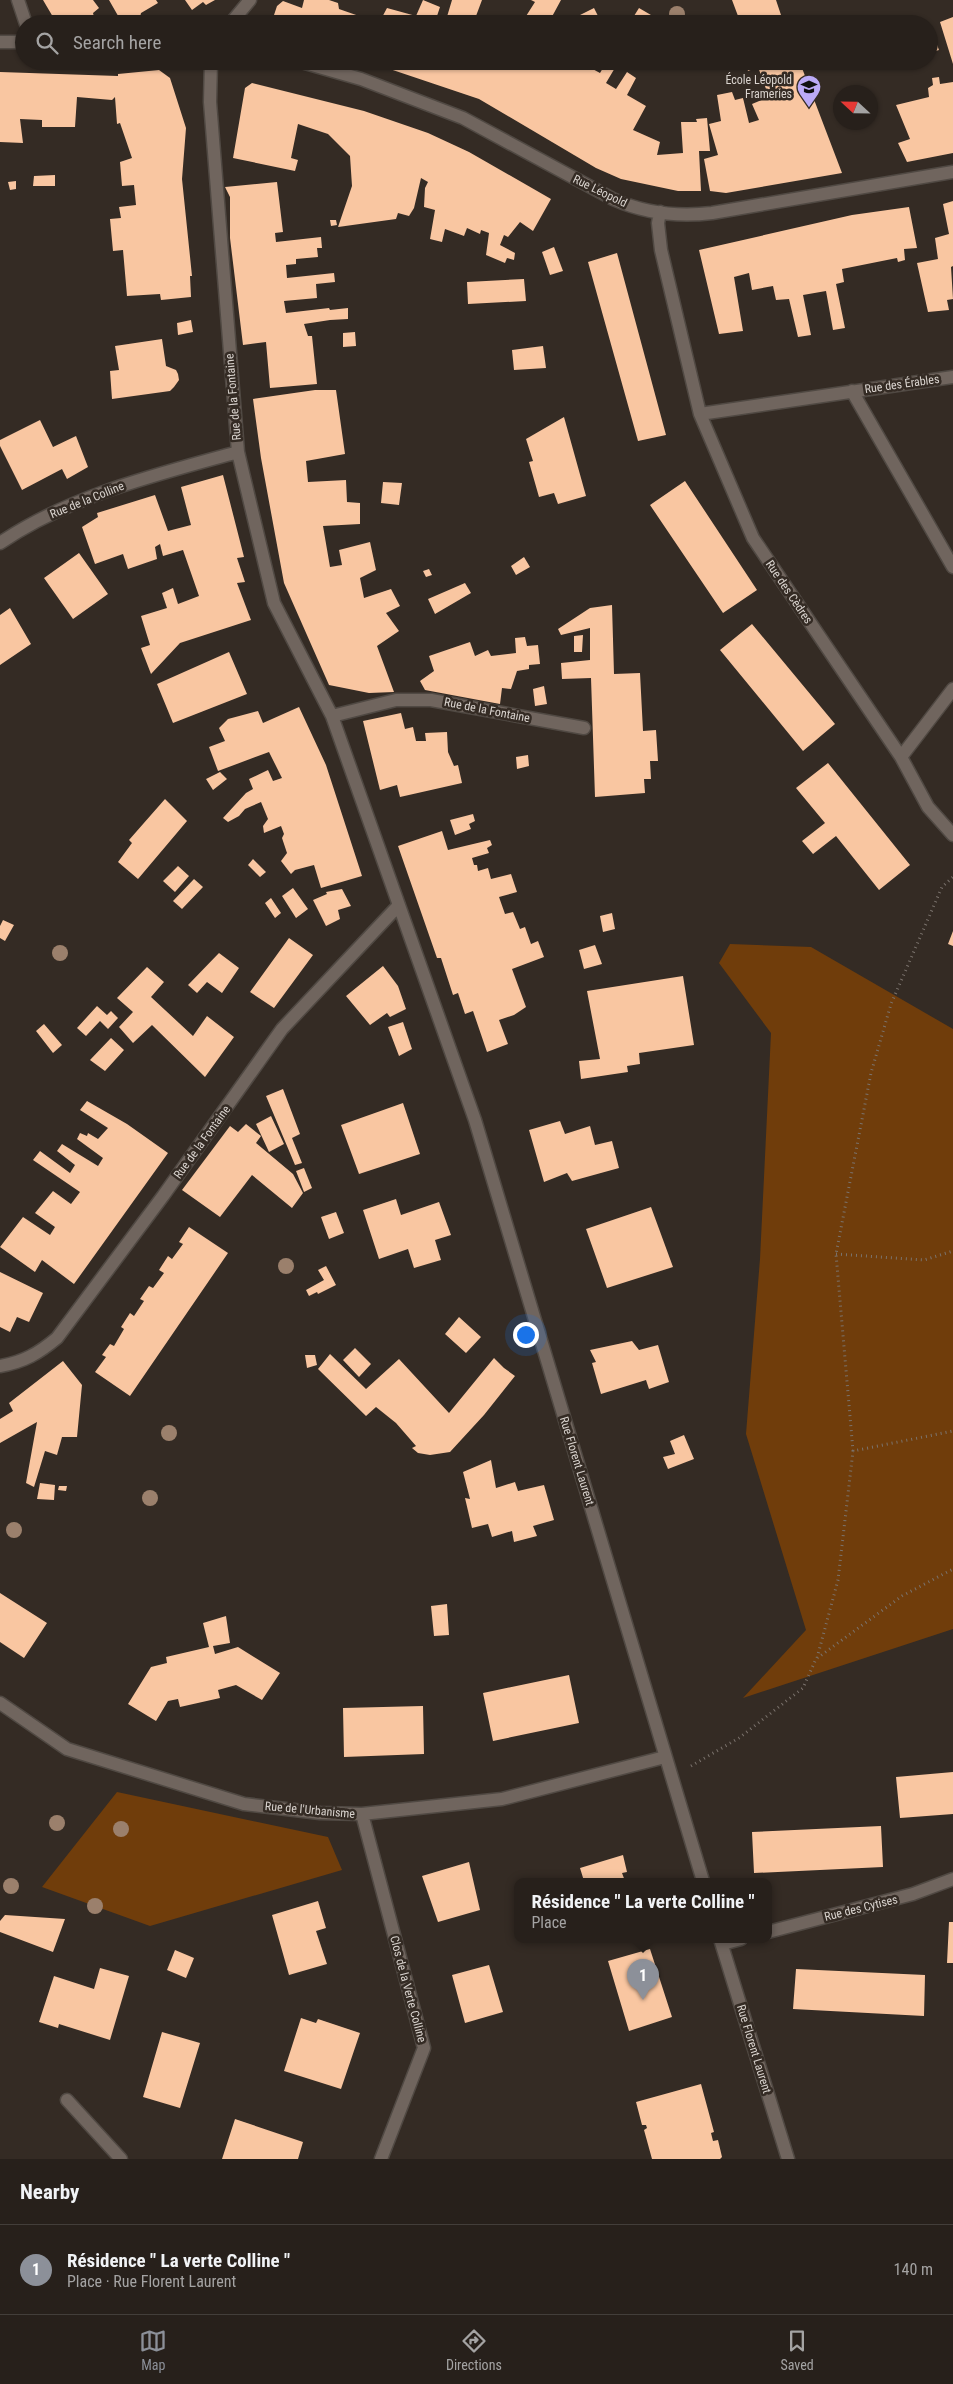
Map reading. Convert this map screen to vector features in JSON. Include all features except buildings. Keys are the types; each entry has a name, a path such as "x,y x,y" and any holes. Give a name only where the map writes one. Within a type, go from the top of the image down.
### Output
{"street":[{"path":"18,0 23,15"},
{"path":"238,15 250,0"},
{"path":"0,42 15,42"},
{"name":"Rue de la Fontaine","path":"211,70 210,102 238,452 274,603 332,716 448,1042"},
{"name":"Rue Léopold","path":"330,70 362,79 463,118 613,199 629,205 660,212 690,215 712,213 953,172"},
{"name":"Rue des Cèdres","path":"660,212 658,223 661,250 700,414 753,538 901,758 928,807 953,834"},
{"name":"Rue des Érables","path":"852,391 953,377"},
{"path":"700,414 852,391 953,568"},
{"name":"Rue de la Colline","path":"0,543 22,528 108,489 238,452"},
{"path":"901,758 953,689"},
{"name":"Rue de la Fontaine","path":"332,716 396,700 431,700 584,728"},
{"name":"Rue de la Fontaine","path":"0,1366 18,1363 36,1355 58,1338 163,1196 282,1029 399,904"},
{"name":"Rue Florent Laurent","path":"448,1042 475,1120 702,1878"},
{"name":"Rue de l'Urbanisme","path":"0,1703 67,1749 244,1804 320,1813 362,1814 502,1799 665,1757"},
{"name":"Clos de la Verte Colline","path":"362,1814 424,2048 381,2159"},
{"name":"Rue des Cytises","path":"772,1931 913,1894 953,1879"},
{"name":"Rue Florent Laurent","path":"722,1943 788,2159"},
{"path":"67,2100 121,2159"}],"path":[{"path":"671,1778 739,1738 803,1688 816,1659 838,1580 848,1511 853,1451 836,1254 871,1074 891,1004 942,887 953,877"},
{"path":"836,1254 924,1260 953,1251"},
{"path":"853,1451 953,1431"},
{"path":"816,1659 902,1596 953,1569"}],"shaded area":[{"path":"730,944 811,947 953,1029 953,1629 743,1698 806,1630 746,1434 760,1259 771,1033 719,963"},
{"path":"117,1792 328,1837 342,1870 150,1926 42,1887"}],"place":[{"name":"École Léopold Frameries","path":"809,108"},
{"name":"Résidence \" La verte Colline \"","path":"643,2000"}]}
